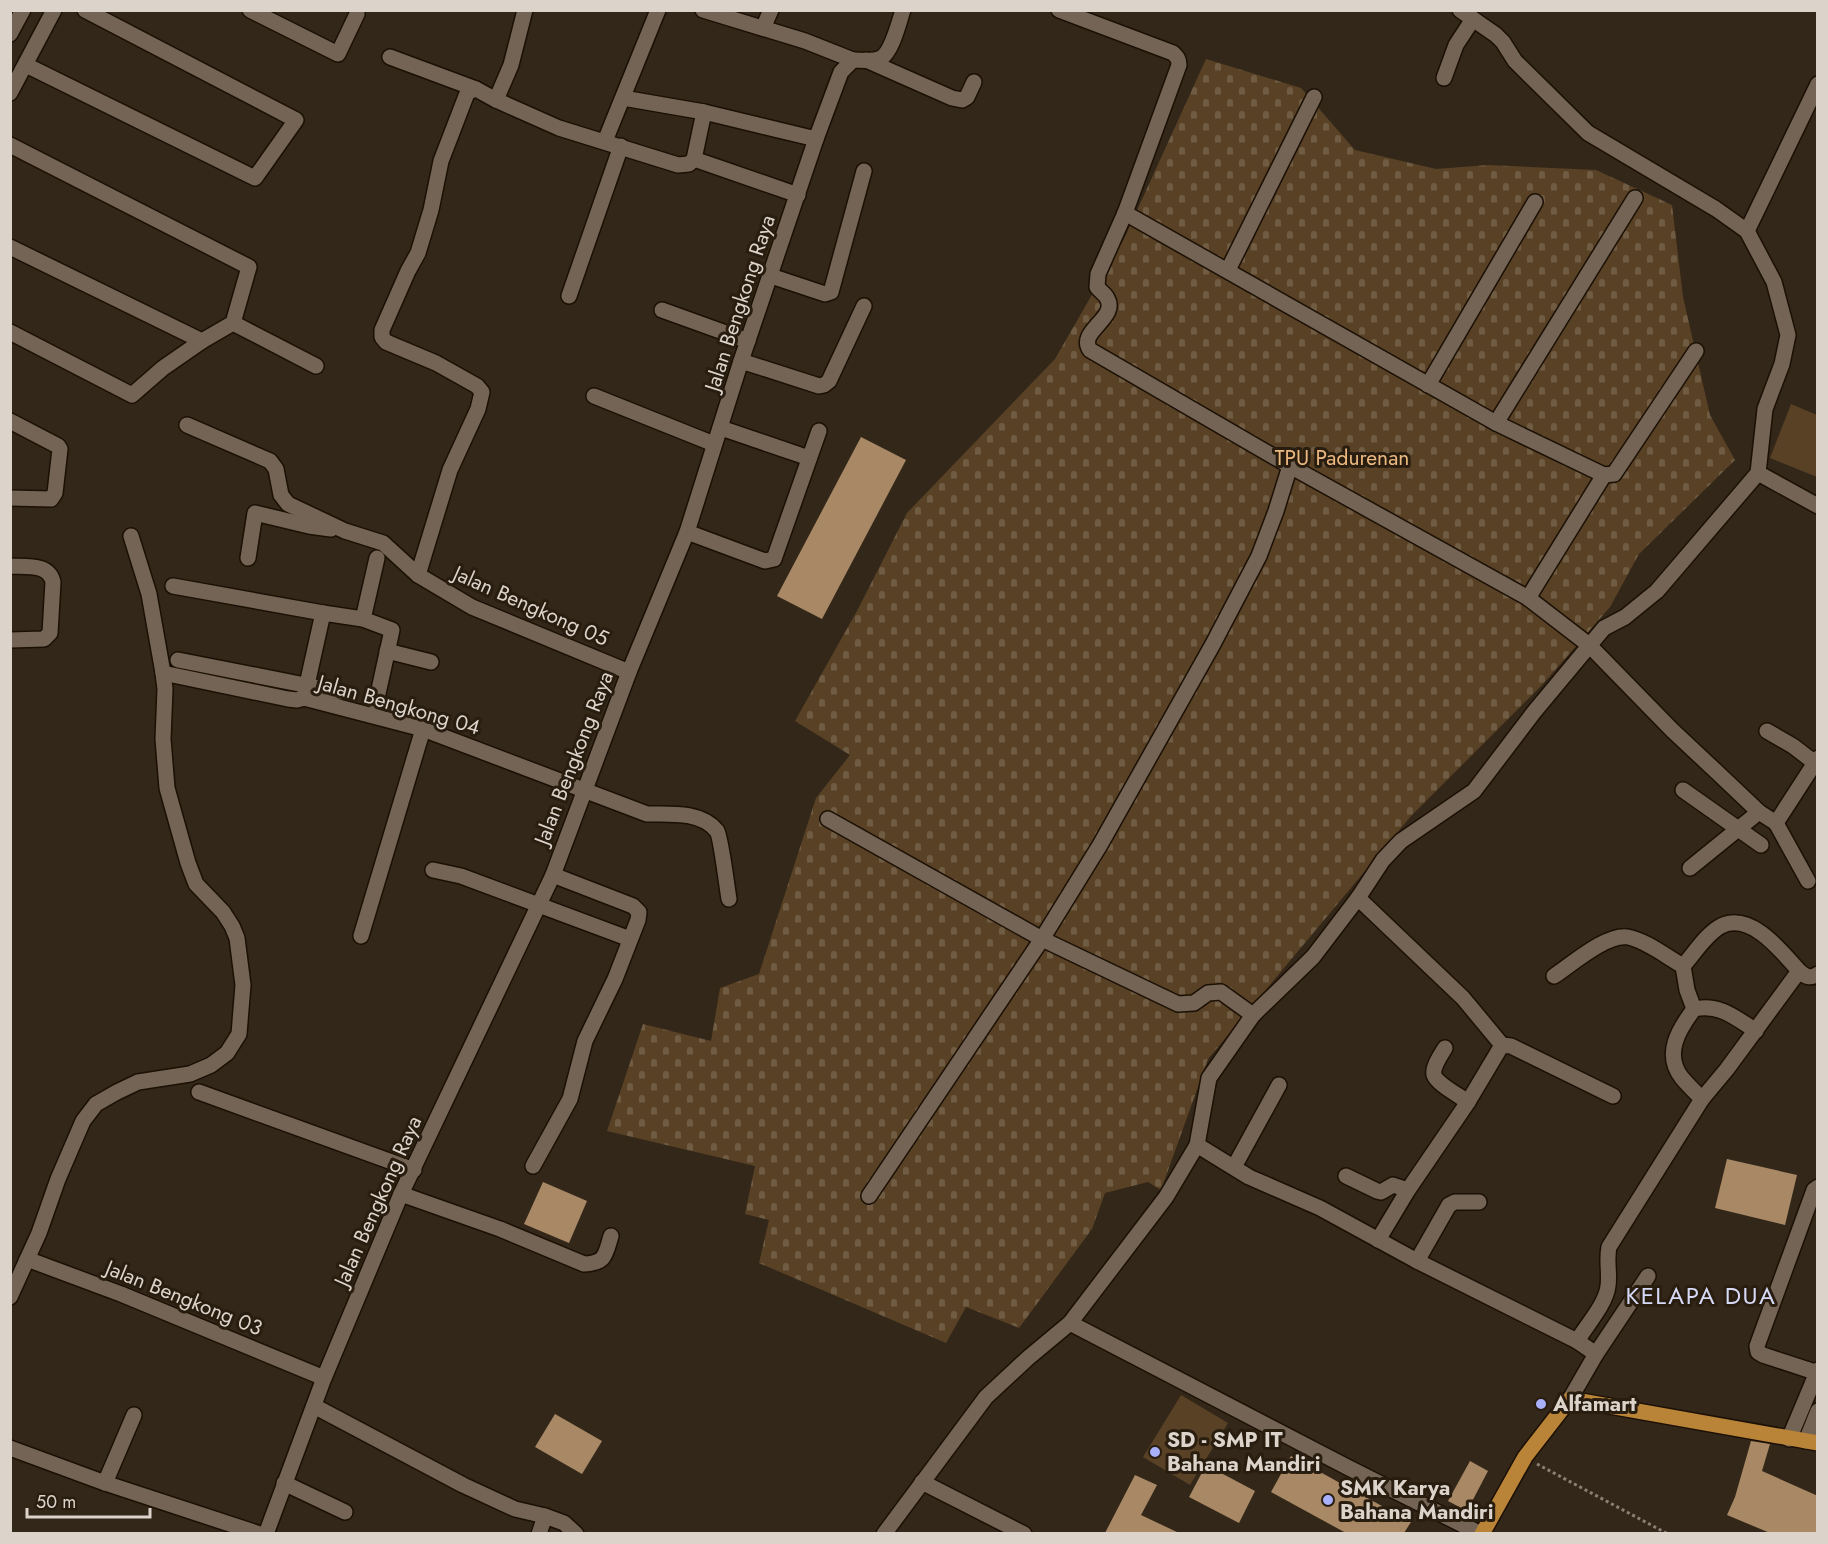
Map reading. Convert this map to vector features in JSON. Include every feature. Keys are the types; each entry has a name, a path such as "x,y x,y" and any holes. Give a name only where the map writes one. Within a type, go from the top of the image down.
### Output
{"main road":[{"path":"1481,1533 1525,1457 1570,1399 1812,1442"}],"street":[{"path":"10,34 23,10"},
{"path":"10,93 54,10"},
{"path":"26,65 255,178 296,120 85,10"},
{"path":"250,10 339,54 357,10"},
{"path":"496,100 511,65 525,10"},
{"path":"605,141 658,10"},
{"path":"703,10 805,40 952,98 962,100 968,97 974,82"},
{"path":"763,28 771,10"},
{"name":"Jalan Bengkong Raya","path":"266,1533 324,1378 401,1194 553,875 629,672 687,532 741,361 841,72 859,60 883,57 889,51 903,10"},
{"path":"1059,10 1173,53 1178,57 1179,65 1125,213 1096,280 1097,287 1108,299 1107,313 1087,339 1090,350 1290,466 1528,598 1589,645 1672,730 1759,812 1776,823 1808,881"},
{"path":"884,1533 986,1397 1070,1323 1166,1197 1197,1145 1209,1078 1253,1015 1313,957 1358,898 1383,860 1401,842 1474,791 1534,712 1604,628 1625,617 1657,591 1758,473 1765,409 1782,364 1788,334 1774,282 1747,231 1716,209 1588,133 1524,71 1496,34 1467,15 1444,78"},
{"path":"390,57 476,89 559,128 678,165 689,165 694,159 705,112"},
{"path":"1747,231 1811,112 1818,84"},
{"path":"418,575 450,471 478,409 482,392 477,386 436,363 386,342 382,337 382,330 418,253 431,210 441,161 458,117 468,92 476,89"},
{"path":"1227,270 1314,96"},
{"path":"622,98 705,112 816,139"},
{"path":"10,145 249,267 233,323 202,340 163,368 132,395 10,332"},
{"path":"569,296 621,147"},
{"path":"694,159 798,195"},
{"path":"771,276 825,294 831,292 864,171"},
{"path":"1496,423 1635,198"},
{"path":"1428,385 1535,202"},
{"path":"1125,213 1496,423 1604,475 1614,474 1696,351"},
{"path":"10,247 202,340"},
{"path":"741,361 819,386 824,384 829,381 864,306"},
{"path":"662,310 748,341"},
{"path":"233,323 316,366"},
{"path":"594,396 714,444"},
{"path":"10,421 60,449 55,493 51,499 10,498"},
{"name":"Jalan Bengkong 05","path":"187,425 270,461 276,469 281,495 288,504 345,531 383,543 418,575 472,607 629,672"},
{"path":"721,428 809,459"},
{"path":"687,532 765,561 774,559 819,431"},
{"path":"869,1196 1042,939 1100,845 1213,644 1259,556 1290,466"},
{"path":"1758,473 1818,506"},
{"path":"1528,598 1604,475"},
{"path":"248,558 255,513 309,526 345,531"},
{"path":"10,1297 39,1233 82,1121 96,1104 138,1082 190,1074 211,1065 227,1053 239,1034 243,985 237,938 223,912 196,884 167,788 163,739 165,689 163,673 149,594 131,536"},
{"path":"363,619 377,558"},
{"path":"10,566 44,568 53,582 50,633 44,639 10,640"},
{"path":"173,586 363,619 392,630 376,703"},
{"path":"305,692 323,613"},
{"path":"387,651 430,662"},
{"path":"178,660 305,692 340,692"},
{"name":"Jalan Bengkong 04","path":"163,673 288,699 297,700 305,692 423,729 647,814 676,814 704,819 718,832 729,899"},
{"path":"361,936 423,729"},
{"path":"1767,731 1816,760 1776,823"},
{"path":"1683,790 1761,845"},
{"path":"1690,868 1759,812"},
{"path":"828,819 1042,939 1178,1004 1194,1003 1208,993 1221,992 1253,1015"},
{"path":"433,870 461,876 630,939"},
{"path":"533,1166 570,1099 585,1041 615,979 639,912 633,906 553,875"},
{"path":"1358,898 1463,998 1502,1045 1511,1046 1613,1096"},
{"path":"1683,966 1720,926 1733,922 1759,931 1807,977 1818,974"},
{"path":"1554,976 1601,944 1613,938 1630,937 1683,966 1687,990 1694,1009"},
{"path":"1576,1341 1604,1300 1608,1286 1609,1247 1698,1104 1756,1031 1799,971"},
{"path":"1698,1104 1677,1068 1672,1048 1682,1025 1694,1009 1705,1006 1715,1007 1756,1031"},
{"path":"1378,1240 1408,1190 1468,1102 1502,1045"},
{"path":"1445,1048 1435,1067 1434,1075 1439,1082 1468,1102"},
{"path":"1234,1167 1279,1085"},
{"path":"199,1092 414,1170"},
{"path":"1197,1145 1249,1177 1320,1208 1417,1261 1576,1341 1596,1354"},
{"path":"1346,1176 1381,1192 1393,1185 1408,1190"},
{"path":"1788,1439 1817,1372 1762,1355 1756,1346 1814,1190 1818,1187"},
{"path":"401,1194 500,1229 584,1264 597,1263 604,1257 611,1236"},
{"path":"1417,1261 1449,1205 1455,1202 1479,1202"},
{"name":"Jalan Bengkong 03","path":"27,1258 121,1294 324,1378"},
{"path":"1570,1399 1596,1354 1648,1276"},
{"path":"1070,1323 1348,1468 1481,1533"},
{"path":"314,1406 463,1485 515,1509 564,1523 576,1533"},
{"path":"1812,1442 1818,1411"},
{"path":"105,1483 134,1415"},
{"path":"10,1448 105,1483 260,1533"},
{"path":"922,1482 1024,1533"},
{"path":"284,1483 345,1512"},
{"path":"539,1533 545,1516"}],"path":[{"path":"1525,1457 1668,1533"}],"green space":[{"name":"TPU Padurenan","path":"1206,59 1301,88 1355,150 1436,169 1488,165 1596,170 1672,205 1683,297 1710,415 1735,460 1639,554 1610,607 1542,685 1411,816 1208,1059 1161,1190 1148,1182 1105,1193 1092,1229 1019,1328 966,1307 946,1343 759,1263 769,1220 745,1214 755,1166 607,1131 643,1024 711,1041 720,988 759,974 816,798 850,755 795,721 857,611 907,513 1055,359 1124,239"},
{"path":"1791,404 1817,415 1817,477 1770,458"},
{"path":"1181,1395 1228,1423 1190,1485 1143,1457"}],"building":[{"path":"861,437 906,460 822,619 777,596"},
{"path":"1727,1159 1797,1175 1785,1225 1715,1208"},
{"path":"543,1182 587,1201 569,1243 524,1224"},
{"path":"555,1414 602,1441 582,1474 535,1447"},
{"path":"1751,1441 1770,1444 1762,1471 1818,1496 1818,1533 1770,1533 1727,1515 1735,1497"},
{"name":"SMK Karya Bahana Mandiri","path":"1291,1456 1411,1522 1404,1533 1346,1533 1271,1492"},
{"path":"1470,1461 1488,1471 1467,1511 1448,1501"},
{"path":"1206,1465 1255,1491 1239,1523 1189,1497"},
{"path":"1135,1475 1157,1485 1141,1515 1179,1533 1105,1533"}],"place":[{"name":"Alfamart","path":"1541,1404"},
{"name":"SD - SMP IT Bahana Mandiri","path":"1155,1452"},
{"name":"SMK Karya Bahana Mandiri","path":"1328,1500"}],"district":[{"name":"KELAPA DUA","path":"1701,1295"}]}
